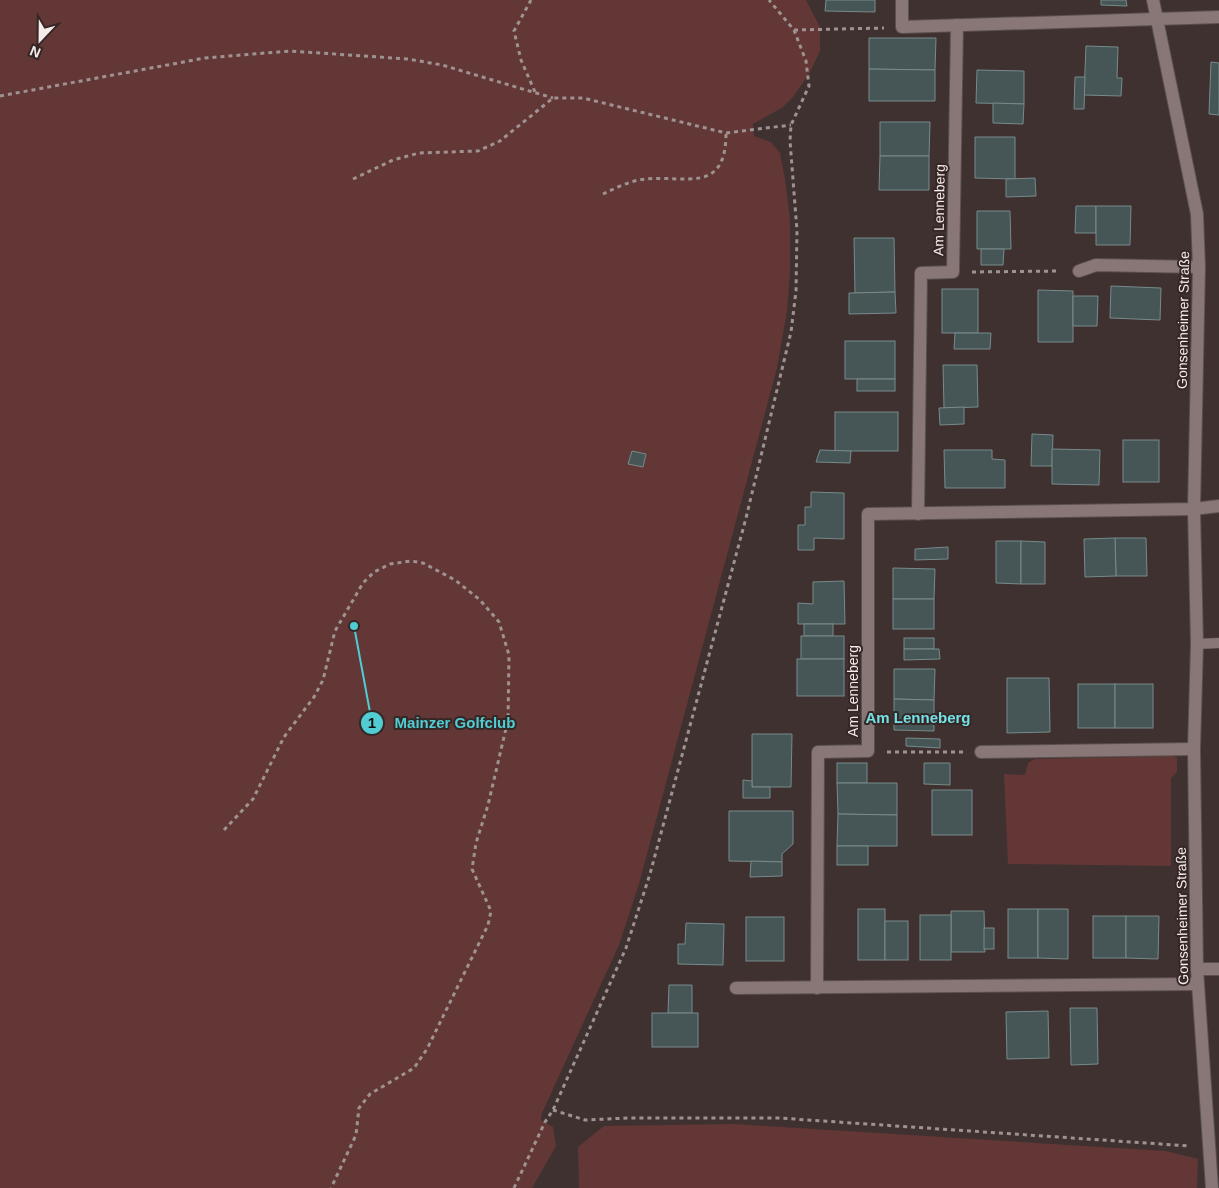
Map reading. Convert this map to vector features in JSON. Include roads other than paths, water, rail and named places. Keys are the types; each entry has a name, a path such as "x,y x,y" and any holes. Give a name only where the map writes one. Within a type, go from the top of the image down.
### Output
{"street":[{"path":"902,0 902,27 1219,17"},
{"name":"Gonsenheimer Straße","path":"1153,0 1197,214 1199,267 1194,509 1197,644 1194,749 1197,969 1212,1188"},
{"name":"Am Lenneberg","path":"918,514 921,273 953,272 957,25"},
{"path":"1079,271 1096,265 1199,267"},
{"name":"Am Lenneberg","path":"817,988 818,752 868,752 868,514 1194,509 1219,506"},
{"path":"981,752 1194,749"},
{"path":"1197,969 1219,969"},
{"path":"736,988 1198,984"}],"lane":[{"path":"1197,644 1219,643"}],"place":[{"name":"Mainzer Golfclub","path":"354,626"}],"district":[{"name":"Am Lenneberg","path":"918,717"}]}
